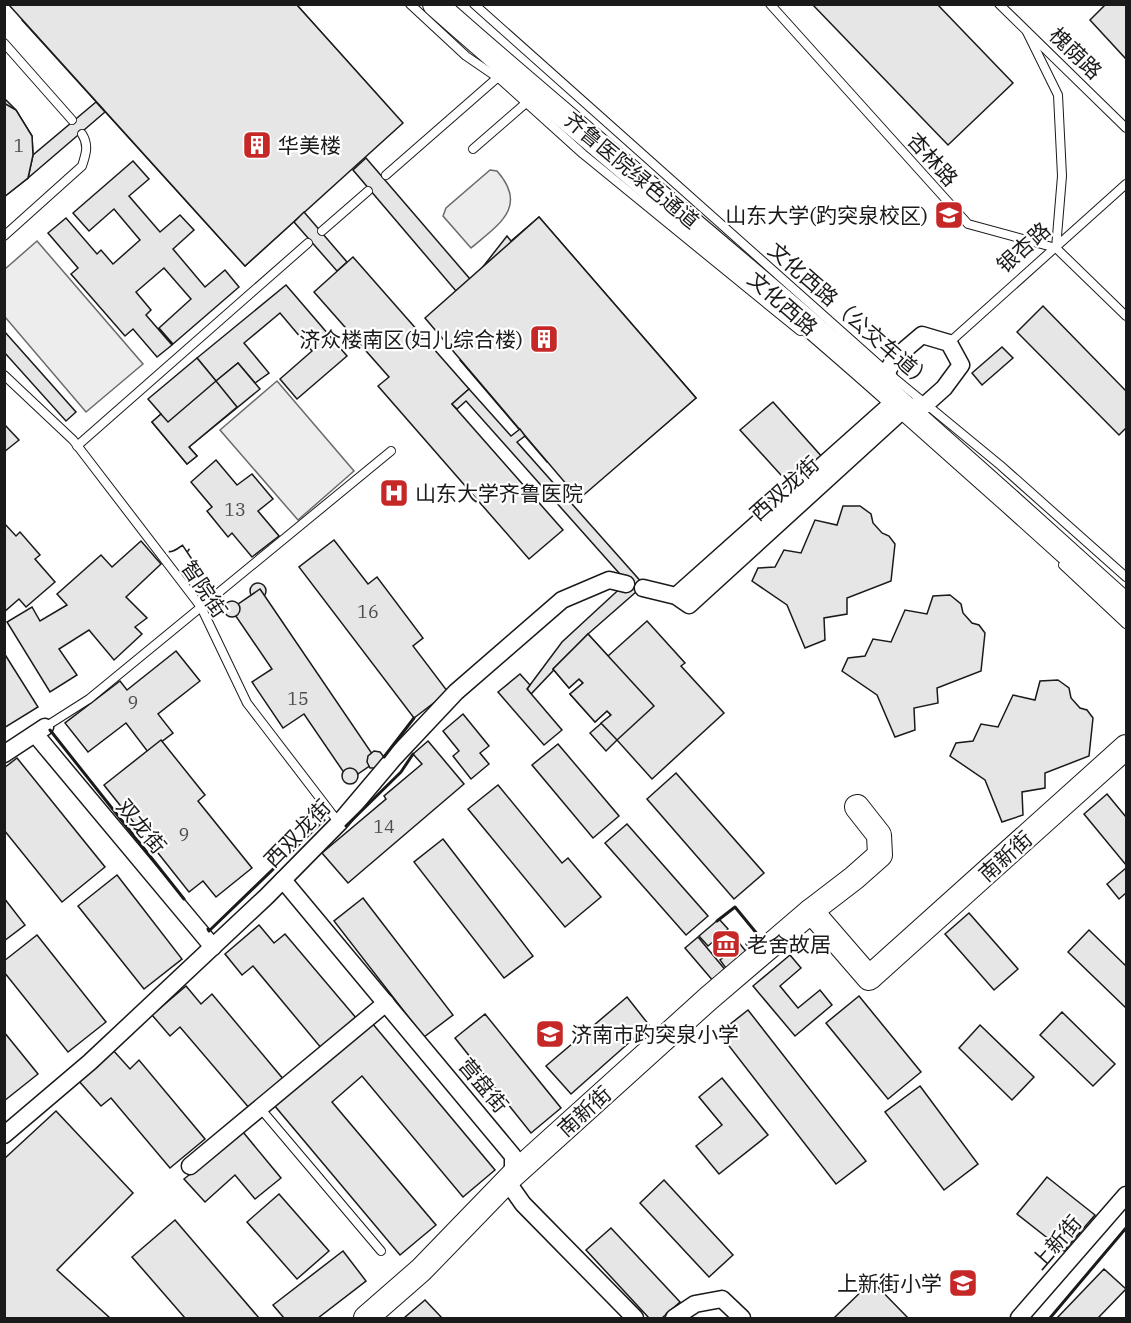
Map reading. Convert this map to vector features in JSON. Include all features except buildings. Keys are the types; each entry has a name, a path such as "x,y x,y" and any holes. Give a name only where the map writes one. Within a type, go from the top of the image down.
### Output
{"street":[{"name":"文化西路","path":"435,4 511,72 908,405 1126,606"},
{"path":"922,335 950,342 961,365 944,388 908,405 891,365 922,335"},
{"name":"西双龙街","path":"643,588 676,596 689,604 908,405"},
{"name":"西双龙街","path":"4,1135 90,1062 284,879 339,823 393,759 456,692 562,600 609,580 626,584"},
{"path":"4,753 40,731"},
{"name":"双龙街","path":"40,731 213,947"},
{"name":"南新街","path":"811,911 869,978 1126,747"},
{"name":"南新街","path":"366,1318 422,1270 513,1175 709,998 880,855 879,835 857,807"},
{"name":"营盘街","path":"284,879 513,1156 511,1187 523,1204 635,1318"},
{"path":"190,1166 386,1003"},
{"name":"上新街","path":"1019,1318 1126,1195"},
{"path":"674,1318 695,1304 722,1299 742,1318"}],"lane":[{"name":"齐鲁医院绿色通道","path":"410,4 466,56 497,78 583,154 809,339"},
{"name":"文化西路（公交车道）","path":"474,4 891,365 908,405 1000,465 1126,577"},
{"name":"杏林路","path":"770,4 968,224 1056,248 1126,316"},
{"name":"槐荫路","path":"999,4 1126,128"},
{"path":"1027,32 1058,94 1062,177 1056,248"},
{"path":"4,43 72,120"},
{"path":"386,175 497,78"},
{"path":"473,149 526,103"},
{"path":"4,236 82,166 87,141 82,134"},
{"name":"银杏路","path":"950,342 1126,184"},
{"path":"322,231 368,191"},
{"path":"78,446 308,243"},
{"name":"广智院街","path":"4,375 78,446 201,608 247,703 339,823"},
{"path":"854,376 908,405 959,469"},
{"path":"40,731 89,699 391,451"},
{"path":"1052,555 1126,624"},
{"path":"260,1108 381,1251"}],"shaded area":[{"path":"490,170 497,171 506,184 510,195 510,205 500,223 471,248 443,216 446,208"},
{"path":"37,241 143,364 86,412 5,317 5,269"},
{"path":"277,381 354,471 298,520 220,430"}],"wall":[{"path":"384,757 414,718"},
{"path":"50,730 184,899"},
{"path":"346,826 401,772 413,754"},
{"path":"208,929 209,931 324,820"},
{"path":"717,921 735,907 758,935"},
{"path":"1050,1318 1126,1228"}],"place":[{"name":"华美楼","path":"257,145"},
{"name":"山东大学(趵突泉校区)","path":"949,215"},
{"name":"济众楼南区(妇儿综合楼)","path":"544,339"},
{"name":"山东大学齐鲁医院","path":"394,493"},
{"name":"老舍故居","path":"726,944"},
{"name":"济南市趵突泉小学","path":"550,1034"},
{"name":"上新街小学","path":"963,1283"}]}
